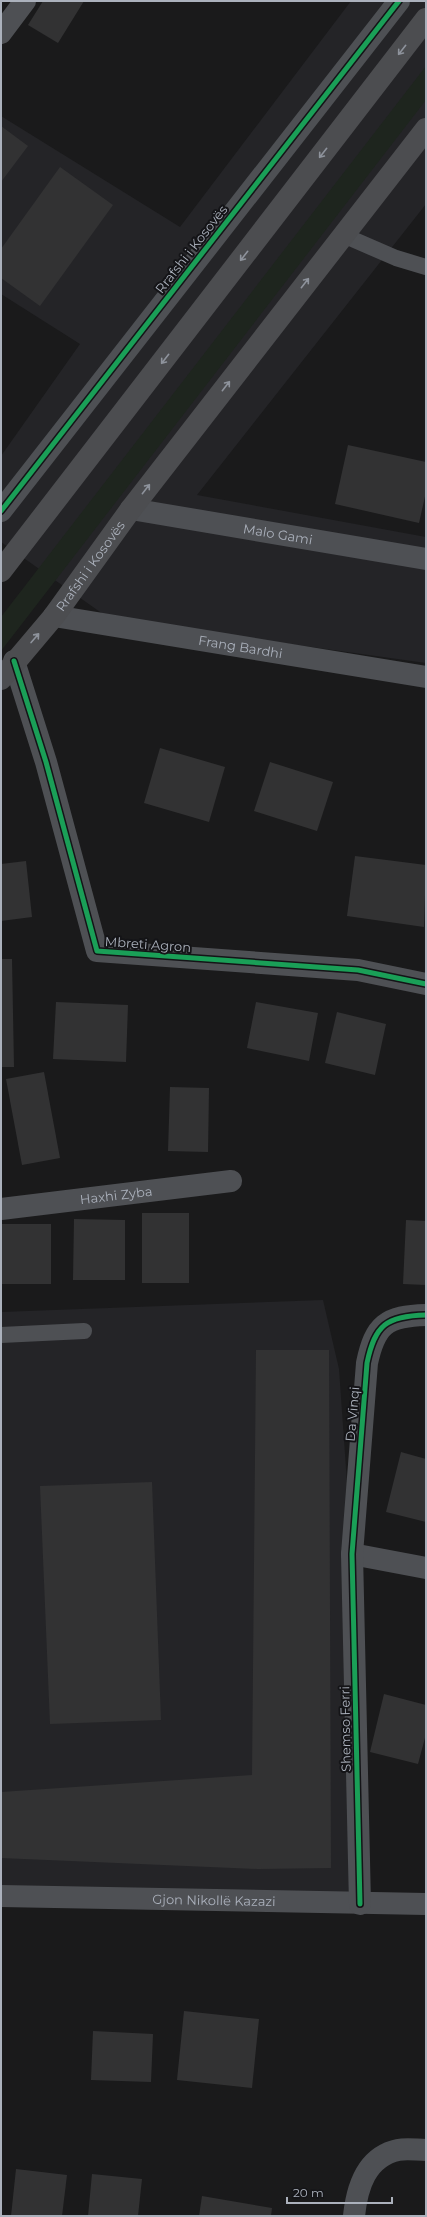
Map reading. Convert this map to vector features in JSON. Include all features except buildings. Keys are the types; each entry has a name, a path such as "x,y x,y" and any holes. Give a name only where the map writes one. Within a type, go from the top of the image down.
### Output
{"highway":[{"path":"1,571 426,19"},
{"name":"Rrafshi i Kosovës","path":"1,679 14,661 54,616 131,509 426,129"}],"street":[{"path":"1,32 25,1"},
{"name":"Rrafshi i Kosovës","path":"1,511 398,1"},
{"name":"Malo Gami","path":"131,509 426,559"},
{"name":"Frang Bardhi","path":"54,616 426,677"},
{"name":"Mbreti Agron","path":"14,661 46,762 97,951 342,969 426,984"},
{"name":"Haxhi Zyba","path":"1,1209 231,1181"},
{"name":"Da Vinqi","path":"352,1554 367,1363 371,1342 382,1325 402,1317 426,1315"},
{"path":"352,1554 426,1568"},
{"name":"Shemso Ferri","path":"352,1554 360,1904"},
{"name":"Gjon Nikollë Kazazi","path":"1,1896 360,1904 426,1904"},
{"path":"354,2216 360,2182 375,2160 398,2150 426,2150"}],"lane":[{"path":"343,235 396,258 426,267"},
{"path":"1,1335 84,1331"}],"shaded area":[{"path":"351,1 426,1 426,204 197,495 426,537 426,663 110,619 1,542 1,456 80,344 1,294 1,116 180,227"},
{"path":"426,66 426,100 1,651 1,617"},
{"path":"323,1300 339,1369 352,1554 360,1904 1,1896 1,1312"}],"cycle path":[{"path":"1,511 399,1"},
{"path":"14,661 46,762 97,951 358,970 426,984"},
{"path":"360,1904 352,1554 367,1363 374,1340 384,1325 401,1318 426,1315"}]}
